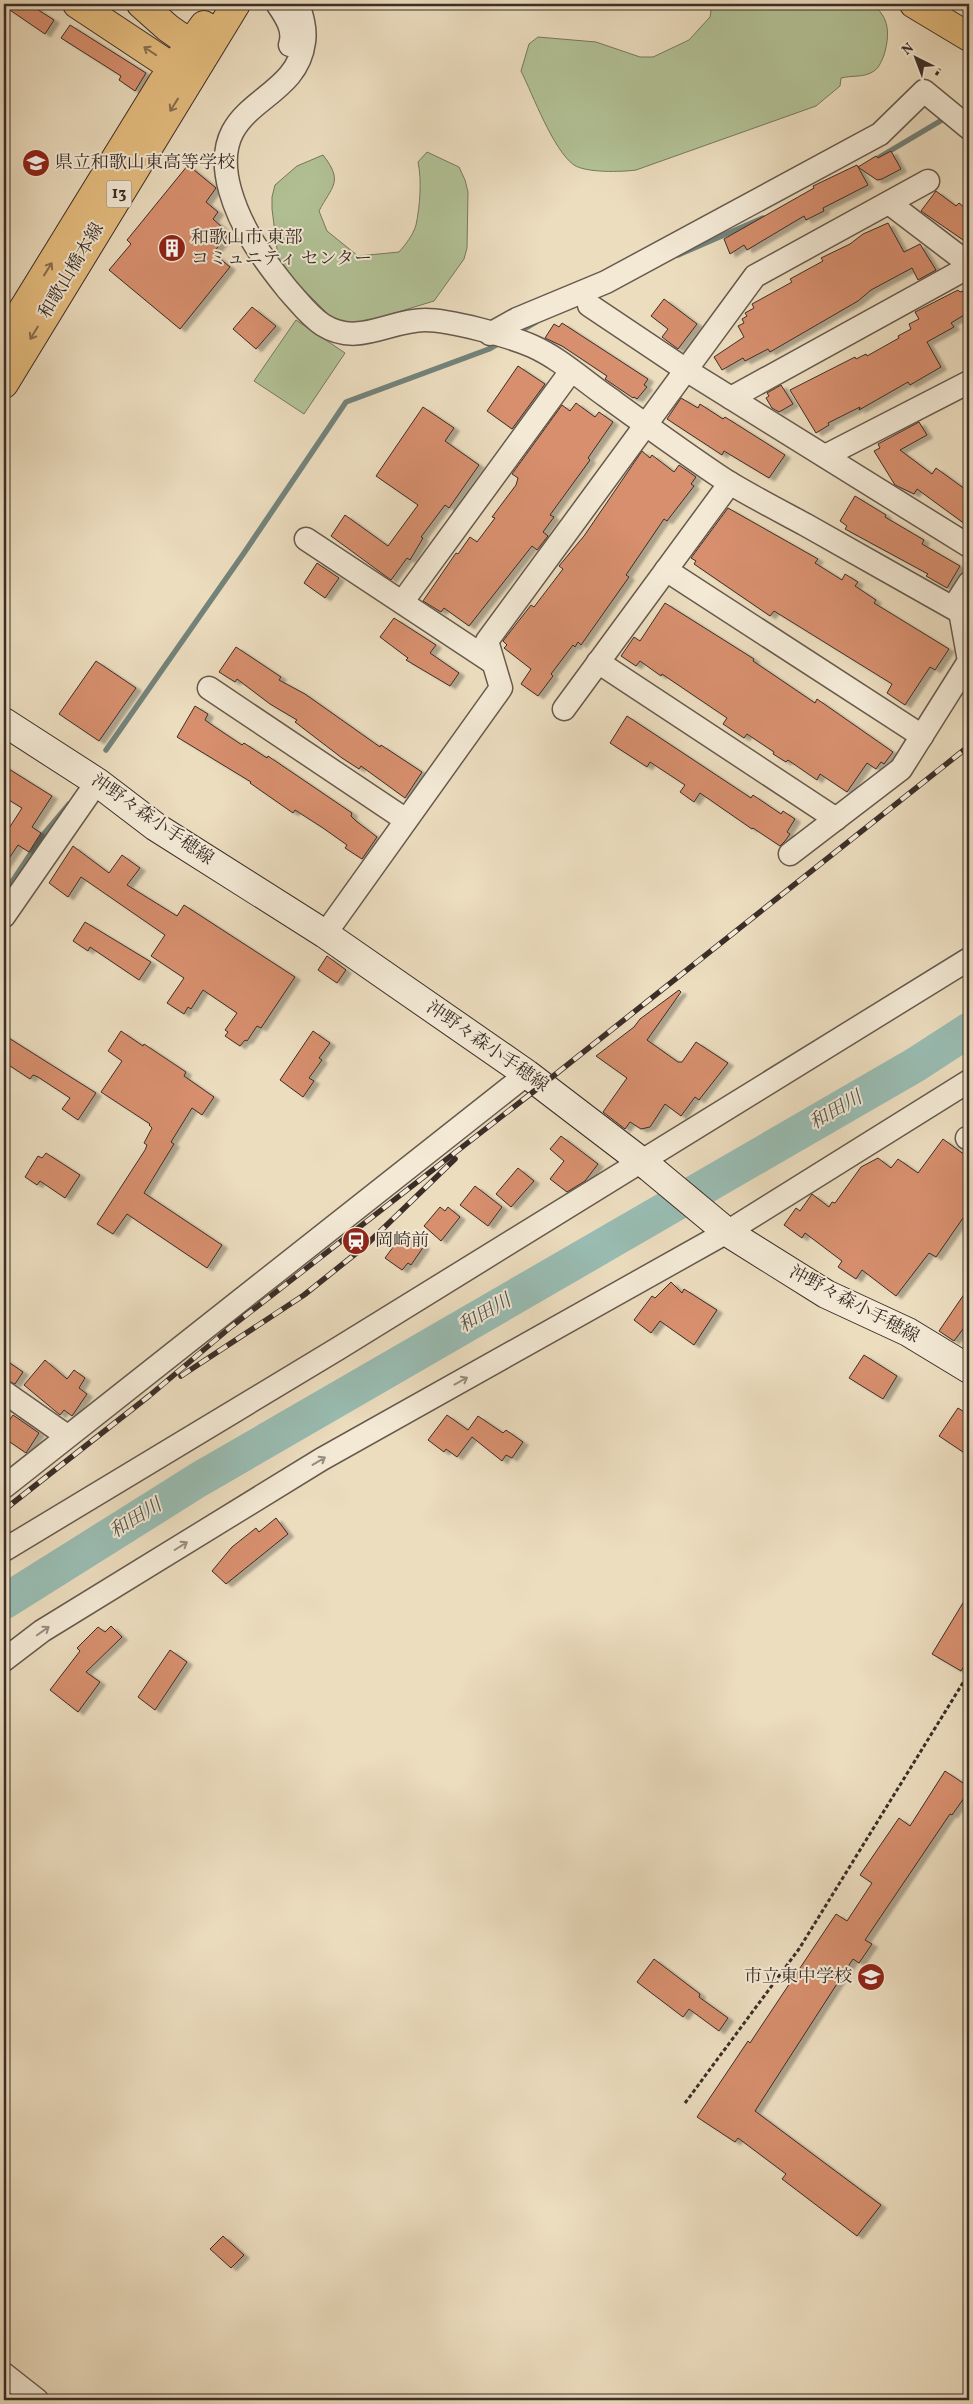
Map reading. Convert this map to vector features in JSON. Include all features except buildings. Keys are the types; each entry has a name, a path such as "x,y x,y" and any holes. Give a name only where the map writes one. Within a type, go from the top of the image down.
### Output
{"main road":[{"path":"77,4 181,73"},
{"path":"141,4 168,28 197,49"},
{"name":"和歌山橋本線","path":"4,340 225,4"},
{"name":"和歌山橋本線","path":"197,49 236,4"},
{"path":"914,4 969,37"},
{"name":"和歌山橋本線","path":"4,384 181,73"},
{"name":"沖野々森小手穂線","path":"4,722 97,782 156,827 325,934 527,1074 646,1165 722,1228 826,1294 908,1332 969,1369"}],"street":[{"path":"288,5 304,28 304,43 300,57 291,72 232,130 225,158 226,172 243,226 266,262 306,310 321,324 337,333 351,334 423,320 443,321 532,346 571,371 730,483 960,612"},
{"path":"490,334 517,319 606,282 880,134 924,91 969,128"},
{"path":"325,934 501,688 487,641 755,276 928,181"},
{"path":"731,398 969,265 889,203"},
{"path":"589,305 686,370 969,546"},
{"path":"403,601 571,371"},
{"path":"825,456 969,382"},
{"path":"564,709 730,483"},
{"path":"306,539 403,601 492,662"},
{"path":"666,570 922,736"},
{"path":"790,854 901,769 969,661 958,600 969,583"},
{"path":"598,662 836,819"},
{"path":"210,688 406,820"},
{"path":"4,916 97,782"},
{"path":"4,1550 646,1165 969,959"},
{"path":"4,1487 66,1436 527,1074"},
{"path":"4,1660 42,1631 322,1459 722,1228 969,1081"},
{"path":"4,1392 66,1436"},
{"path":"4,2374 37,2400"}],"path":[{"path":"685,2103 799,1950 969,1673"}],"green space":[{"path":"712,4 871,4 882,14 887,27 888,33 884,55 874,71 862,76 841,78 840,86 816,106 636,170 595,171 580,168 566,158 551,135 521,71 529,44 538,37 596,42 640,57 653,57 689,40 710,17"},
{"path":"427,152 459,167 465,180 468,192 467,248 464,259 434,301 375,319 346,324 334,320 279,265 272,209 275,185 297,166 323,155 333,172 334,178 332,189 319,211 327,231 358,256 399,252 409,239 416,225 420,193 418,162"},
{"path":"296,320 345,353 304,414 254,381"}],"waterway":[{"path":"873,161 947,117"},
{"path":"678,255 763,218"},
{"path":"516,334 536,322"},
{"path":"106,750 244,553 346,402 489,349 501,342"},
{"path":"4,894 43,835 69,804"},
{"name":"和田川","path":"4,1602 198,1480 915,1065 969,1030"}],"railway":[{"path":"4,1510 149,1396 232,1326 542,1085 969,746"},
{"path":"181,1376 304,1295 364,1247 455,1159"}],"place":[{"name":"県立和歌山東高等学校","path":"36,163"},
{"name":"和歌山市 東部 コミュニティ センター","path":"172,248"},
{"name":"岡崎前","path":"356,1241"},
{"name":"市立東中学校","path":"871,1977"}]}
